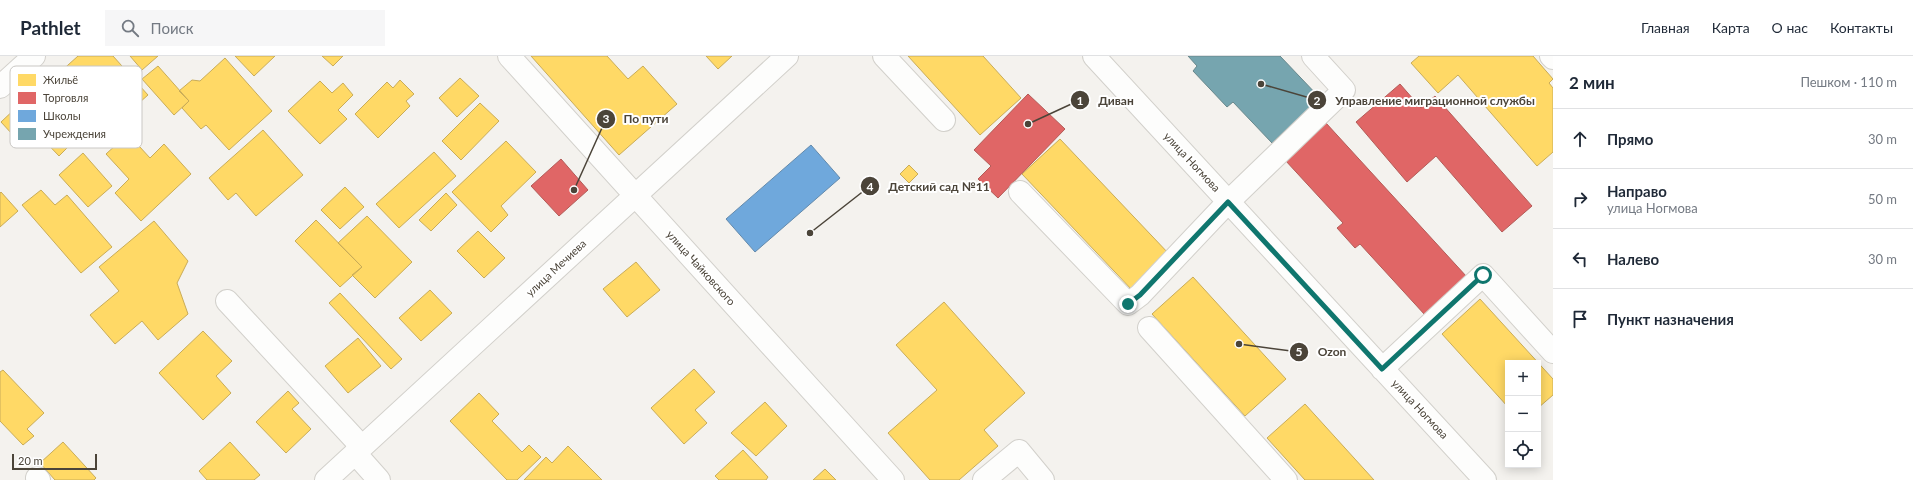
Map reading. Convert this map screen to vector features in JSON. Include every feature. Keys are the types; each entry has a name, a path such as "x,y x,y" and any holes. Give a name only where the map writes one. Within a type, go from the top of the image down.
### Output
{"street":[{"path":"23,66 34,56"},
{"name":"улица Чайковского","path":"509,56 893,480"},
{"name":"улица Мечиева","path":"326,480 787,56"},
{"path":"884,56 944,120"},
{"name":"улица Ногмова","path":"1094,56 1483,479"},
{"path":"1020,192 1128,304 1140,295 1228,202 1344,90 1312,56"},
{"path":"0,87 10,78"},
{"path":"1382,369 1483,275 1553,352"},
{"path":"227,301 358,450 379,480"},
{"path":"1149,328 1286,480"},
{"path":"984,480 1019,451 1043,480"}],"building: Жильё":[{"path":"78,56 113,56 122,66 67,66"},
{"path":"130,56 158,56 142,70 142,66 139,66"},
{"path":"235,56 275,56 254,76"},
{"path":"322,56 343,56 333,66"},
{"path":"531,56 607,56 628,79 643,66 677,104 619,155"},
{"path":"706,56 732,56 718,69"},
{"path":"908,56 983,56 1021,98 980,135"},
{"path":"1419,56 1533,56 1553,79 1549,83 1553,88 1553,152 1537,166 1458,75 1438,93 1411,63"},
{"path":"225,58 272,111 229,150 206,125 201,129 182,108 189,101 179,91 192,80 200,81"},
{"path":"158,66 189,101 174,115 142,79"},
{"path":"460,78 479,96 457,117 439,98"},
{"path":"400,80 414,94 406,101 410,106 378,138 355,114 387,82 393,88"},
{"path":"320,81 332,93 343,83 353,95 338,110 347,119 320,144 288,111"},
{"path":"142,88 148,95 142,100"},
{"path":"480,103 499,121 461,160 442,141"},
{"path":"10,114 10,132 1,122"},
{"path":"263,130 303,175 256,216 236,193 228,200 209,178"},
{"path":"1060,139 1170,255 1133,291 1022,174"},
{"path":"506,141 536,172 501,206 508,215 491,232 452,192"},
{"path":"164,144 191,174 141,221 115,193 129,179 106,154 113,148 141,148 150,158"},
{"path":"51,148 67,148 59,156"},
{"path":"434,152 456,176 399,228 376,204"},
{"path":"83,153 112,186 88,207 59,175"},
{"path":"909,165 918,174 909,183 900,174"},
{"path":"345,187 364,207 340,229 321,210"},
{"path":"41,190 55,205 67,195 112,247 81,273 22,205"},
{"path":"1,192 18,211 0,227 0,193"},
{"path":"446,193 457,205 431,231 419,220"},
{"path":"367,216 412,262 375,298 352,275 362,267 338,243"},
{"path":"316,220 362,267 340,287 295,241"},
{"path":"154,221 188,261 177,283 188,314 158,340 142,321 115,344 90,315 119,291 99,267"},
{"path":"478,231 505,258 484,278 457,251"},
{"path":"636,262 660,290 627,317 603,289"},
{"path":"1193,277 1286,379 1245,416 1152,314"},
{"path":"430,290 452,313 421,341 399,318"},
{"path":"340,293 402,359 391,369 329,303"},
{"path":"1480,299 1536,360 1505,360 1505,404 1442,334"},
{"path":"944,302 1025,393 984,430 998,446 959,480 930,480 888,433 937,390 896,345"},
{"path":"203,331 232,361 216,376 231,393 203,420 159,373"},
{"path":"358,338 381,366 348,393 325,366"},
{"path":"1541,366 1553,379 1553,395 1541,405"},
{"path":"694,369 715,392 695,410 707,423 684,444 651,408"},
{"path":"3,370 44,413 27,429 34,436 23,445 0,421 0,372"},
{"path":"288,391 299,403 292,409 311,429 286,453 256,422"},
{"path":"479,393 499,414 492,421 522,452 529,445 541,457 517,480 507,480 450,421"},
{"path":"765,402 787,426 756,456 731,433"},
{"path":"1305,404 1374,480 1305,480 1267,438"},
{"path":"63,442 96,478 94,480 55,480 40,463"},
{"path":"230,442 260,475 254,480 207,480 199,471"},
{"path":"568,446 602,480 524,480 546,457 552,463"},
{"path":"743,450 768,477 766,480 719,480 715,476"},
{"path":"825,469 836,480 813,480"}],"building: Торговля":[{"path":"1400,84 1421,108 1435,96 1532,206 1502,232 1436,156 1407,182 1356,122"},
{"path":"1028,94 1065,129 998,198 978,179 991,166 974,150"},
{"path":"1326,123 1467,277 1425,315 1360,244 1355,248 1337,228 1343,223 1285,160"},
{"path":"561,159 588,190 559,216 531,186"}],"building: Школы":[{"path":"811,145 840,178 755,252 726,219"}],"building: Учреждения":[{"path":"1188,56 1280,56 1320,98 1272,143 1233,102 1227,107 1193,71 1197,66"}],"place":[{"name":"Управление миграционной службы","path":"1261,84"},
{"name":"Диван","path":"1028,124"},
{"name":"По пути","path":"574,190"},
{"name":"Детский сад №11","path":"810,233"},
{"name":"Ozon","path":"1239,344"}],"route":[{"path":"1128,304 1140,295 1228,202 1382,369 1483,275"}]}
